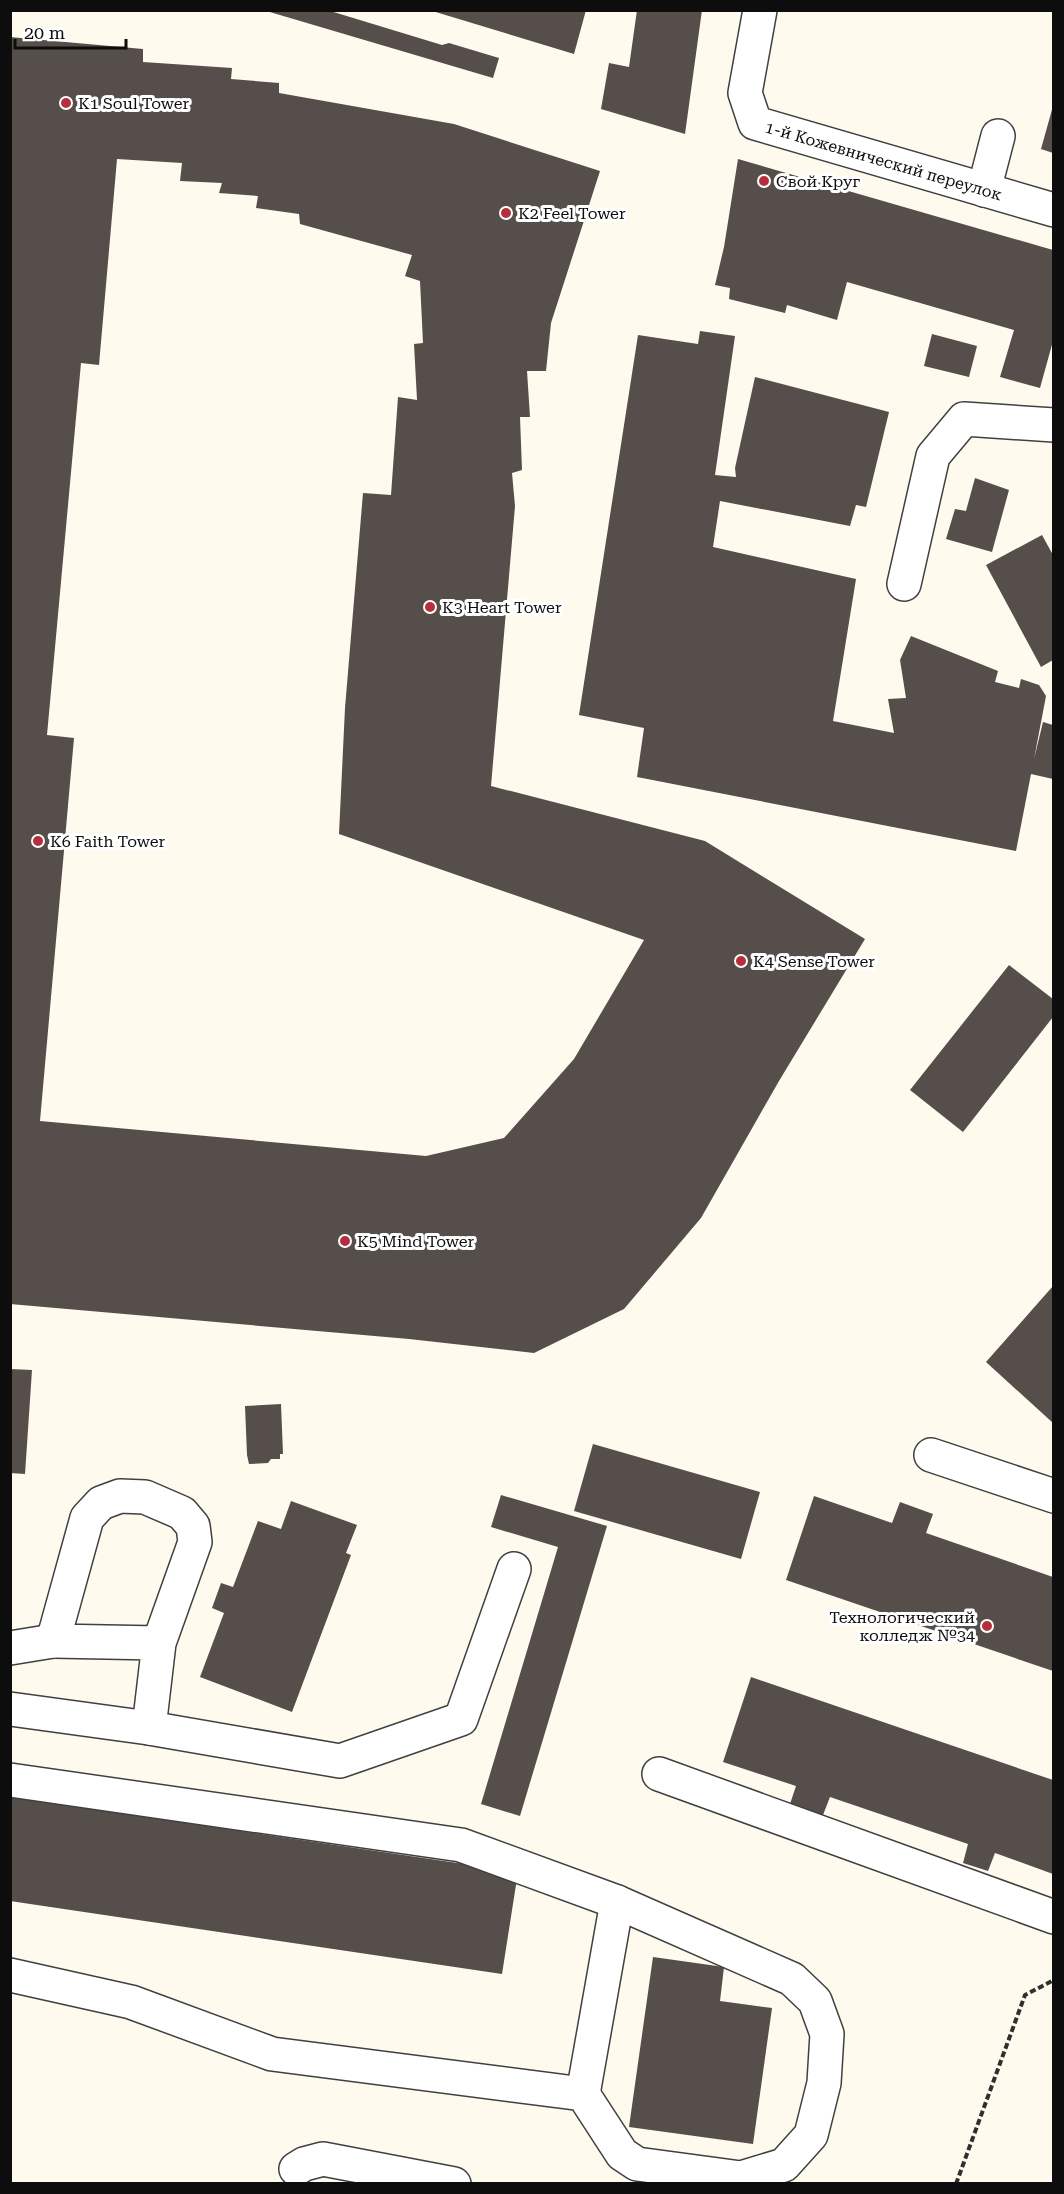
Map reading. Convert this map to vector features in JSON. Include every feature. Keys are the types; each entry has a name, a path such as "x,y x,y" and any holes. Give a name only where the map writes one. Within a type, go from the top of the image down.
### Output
{"street":[{"name":"1-й Кожевнический переулок","path":"760,10 745,93 755,123 1053,210"},
{"path":"984,190 998,136"},
{"path":"904,584 933,456 964,419 1053,425"},
{"path":"931,1455 1053,1496"},
{"path":"53,1641 87,1518 101,1503 120,1496 145,1497 182,1513 193,1526 195,1542 159,1643 148,1728"},
{"path":"10,1709 148,1728 340,1761 461,1719 514,1569"},
{"path":"10,1648 53,1641 159,1643"},
{"path":"659,1774 1053,1917"},
{"path":"10,1780 461,1845 617,1902 792,1979 815,2001 827,2034 824,2083 811,2135 784,2165 741,2178 637,2164 622,2154 583,2094 617,1902"},
{"path":"10,1975 132,2002 272,2054 583,2094"},
{"path":"296,2169 304,2164 323,2159 443,2183"}],"path":[{"path":"956,2184 1025,1995 1053,1980"}],"building":[{"path":"263,10 327,10 442,45 449,43 499,58 493,78"},
{"path":"429,10 586,10 574,54"},
{"path":"637,10 702,10 685,134 601,109 609,63 629,67"},
{"path":"10,37 143,49 143,62 232,68 231,79 279,83 279,93 454,124 600,171 551,323 546,371 527,371 530,417 520,417 522,470 512,473 515,506 491,786 705,841 865,939 779,1081 701,1218 624,1309 534,1353 409,1339 10,1304","holes":["117,159 182,163 180,181 222,183 219,193 258,196 256,208 299,214 300,224 412,255 405,276 420,281 423,343 414,344 417,400 398,397 391,495 363,493 345,708 339,834 644,940 574,1059 504,1138 426,1156 40,1121 74,738 47,735 81,363 99,365"]},
{"path":"1053,106 1053,153 1041,149"},
{"path":"738,159 1053,250 1053,341 1040,388 1000,377 1014,330 847,282 837,320 787,305 785,313 729,299 730,288 715,285 724,247"},
{"path":"700,331 735,336 715,475 736,477 735,468 755,377 889,412 866,507 856,505 850,526 720,501 713,547 856,579 833,721 894,733 888,699 906,698 900,660 911,636 998,671 995,682 1019,688 1021,679 1039,685 1046,696 1034,759 1043,722 1053,725 1053,779 1031,774 1016,851 637,777 644,728 579,715 638,335 698,344"},
{"path":"932,334 977,346 969,377 924,366"},
{"path":"975,478 1009,490 992,552 946,539 955,509 966,511"},
{"path":"1042,535 1053,555 1053,660 1041,667 986,565"},
{"path":"1009,965 1053,999 1053,1017 963,1132 910,1090"},
{"path":"1053,1286 1053,1423 986,1362"},
{"path":"10,1369 32,1370 25,1474 10,1473"},
{"path":"281,1404 283,1454 280,1454 280,1459 271,1459 268,1463 249,1464 245,1406"},
{"path":"593,1444 760,1492 741,1559 574,1511"},
{"path":"501,1495 607,1526 520,1816 481,1804 558,1547 491,1527"},
{"name":"Технологический колледж №34","path":"814,1496 892,1523 900,1502 933,1514 926,1533 1053,1577 1053,1671 786,1580"},
{"path":"291,1501 357,1525 346,1553 351,1555 292,1712 200,1677 224,1613 212,1608 221,1583 233,1587 258,1521 281,1529"},
{"path":"751,1677 1053,1780 1053,1874 995,1853 988,1871 963,1863 968,1844 830,1797 823,1815 790,1804 796,1786 723,1762"},
{"path":"10,1797 518,1872 502,1974 10,1901"},
{"path":"653,1957 724,1967 720,2001 772,2008 753,2144 629,2127"}],"place":[{"name":"К1 Soul Tower","path":"66,103"},
{"name":"Свой Круг","path":"764,181"},
{"name":"К2 Feel Tower","path":"506,213"},
{"name":"К3 Heart Tower","path":"430,607"},
{"name":"К6 Faith Tower","path":"38,841"},
{"name":"К4 Sense Tower","path":"741,961"},
{"name":"К5 Mind Tower","path":"345,1241"},
{"name":"Технологический колледж №34","path":"987,1626"}]}
